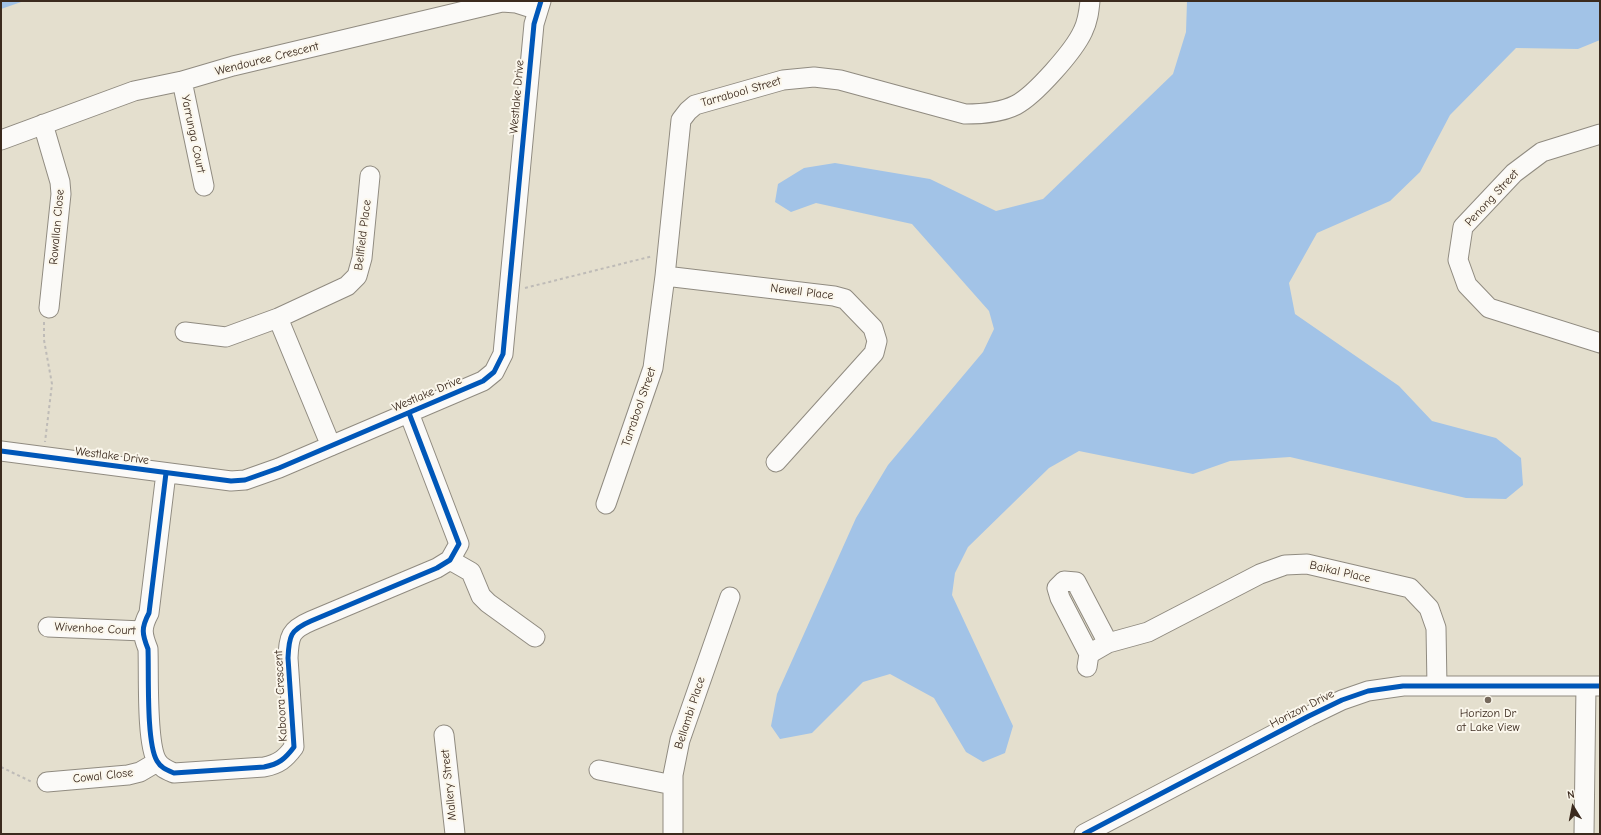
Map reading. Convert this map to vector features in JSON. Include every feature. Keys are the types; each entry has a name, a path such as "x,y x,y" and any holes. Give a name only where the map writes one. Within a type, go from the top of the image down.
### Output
{"street":[{"name":"Tarrabool Street","path":"606,504 653,368 668,252 681,120 688,111 696,105 784,80 814,77 840,80 965,114 982,114 998,111 1015,106 1027,98 1048,77 1083,32 1087,20 1090,1"},
{"name":"Wendouree Crescent","path":"1,140 134,91 182,81 233,66 502,2 539,5"},
{"name":"Westlake Drive","path":"1,451 231,481 245,480 279,468 483,381 494,372 503,354 534,24 539,5"},
{"name":"Yarrunga Court","path":"182,81 204,186"},
{"name":"Rowallan Close","path":"43,124 60,182 61,194 49,308"},
{"name":"Penong Street","path":"1600,134 1542,152 1514,173 1463,227 1458,260 1467,285 1489,308 1600,344"},
{"name":"Bellfield Place","path":"185,332 226,337 278,318 347,286 357,276 362,258 370,176"},
{"name":"Newell Place","path":"665,276 834,296 845,299 873,328 877,341 874,353 776,462"},
{"path":"278,318 331,446"},
{"path":"409,413 459,544 450,560 471,572 481,596 488,603 535,636"},
{"path":"157,762 153,753 150,725 148,649 143,631 144,623 149,614 166,473"},
{"name":"Kaboora Crescent","path":"157,762 162,767 174,773 264,767 280,762 294,746 288,658 288,643 291,634 298,627 437,568 450,560"},
{"name":"Baikal Place","path":"1108,643 1076,582 1064,581 1057,588 1060,598 1088,660 1108,643 1148,632 1260,574 1285,565 1308,564 1410,588 1429,608 1436,628 1437,686"},
{"name":"Bellambi Place","path":"673,834 673,775 680,740 730,596"},
{"name":"Wivenhoe Court","path":"48,626 143,631"},
{"name":"Horizon Drive","path":"1084,834 1342,700 1368,691 1386,687 1403,686 1593,686"},
{"path":"1584,834 1593,686"},
{"name":"Mallery Street","path":"444,735 455,834"},
{"name":"Cowal Close","path":"47,782 128,775 140,772 157,762"},
{"path":"599,770 673,784"}],"path":[{"path":"522,288 668,252"},
{"path":"45,442 52,384 44,340 43,324 49,308"},
{"path":"1,767 32,782 47,782"}],"water":[{"path":"1,1 24,1 1,9"},
{"path":"1187,1 1600,1 1600,40 1578,49 1516,48 1450,115 1420,172 1390,201 1317,233 1289,283 1295,314 1399,386 1432,421 1496,438 1521,458 1523,485 1506,499 1466,498 1290,457 1230,461 1193,474 1079,451 1049,468 968,547 955,573 952,595 1013,726 1005,753 983,762 966,752 934,698 890,674 863,682 812,733 780,739 771,726 777,694 856,518 888,465 983,352 994,329 989,311 912,224 816,203 791,212 775,202 778,184 804,168 835,163 930,179 996,211 1043,199 1173,74 1186,32"}],"cycle path":[{"path":"1,451 231,481 245,480 279,468 483,381 494,372 503,354 534,24 541,1"},
{"path":"166,473 149,613 143,631 148,649 148,690 153,752 160,765 174,773 269,766 288,755 294,747 288,658 290,639 295,631 304,624 437,568 450,560 459,544 409,413"},
{"path":"1084,834 1309,716 1342,700 1368,691 1403,686 1600,686"}],"place":[{"name":"Horizon Dr at Lake View","path":"1488,700"}]}
